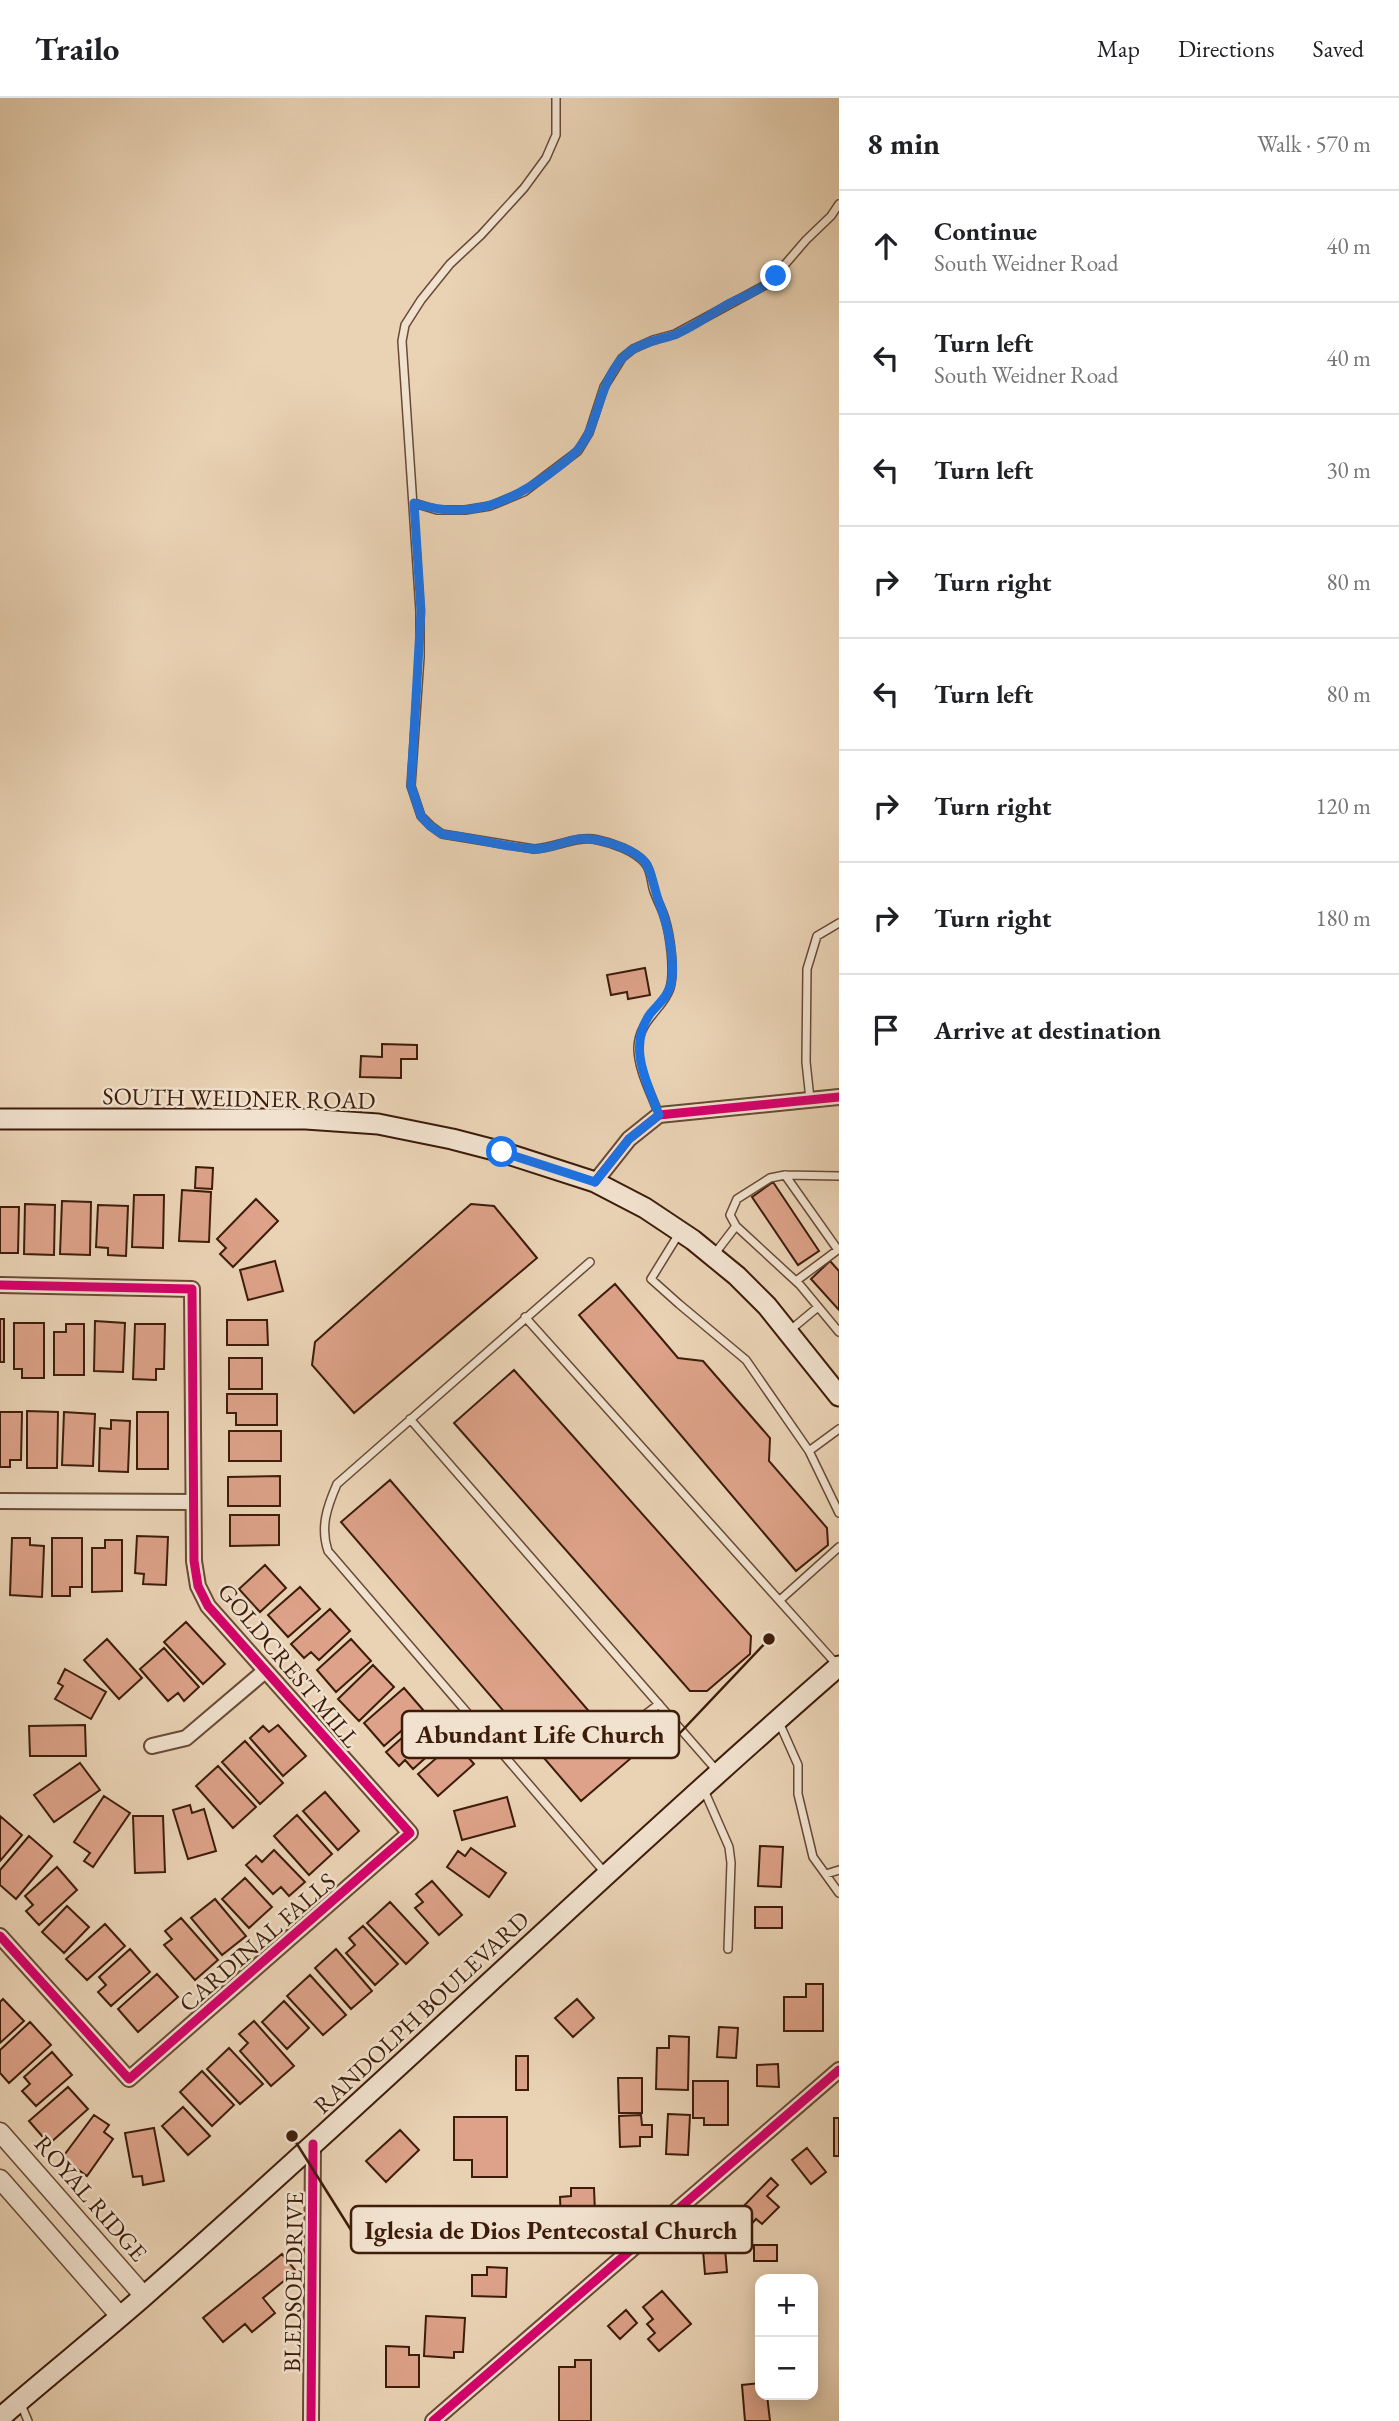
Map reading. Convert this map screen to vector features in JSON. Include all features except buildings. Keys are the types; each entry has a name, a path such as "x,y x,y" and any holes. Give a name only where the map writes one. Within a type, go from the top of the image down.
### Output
{"main road":[{"name":"SOUTH WEIDNER ROAD","path":"0,1119 306,1119 378,1124 502,1152 595,1182 645,1208 680,1231 737,1276 767,1306 839,1396"},
{"name":"RANDOLPH BOULEVARD","path":"0,2418 144,2296 718,1772 839,1666"}],"street":[{"path":"595,1182 629,1139 659,1115 839,1097"},
{"name":"GOLDCREST MILL","path":"0,1285 192,1289 194,1561 203,1598 410,1833"},
{"path":"0,1501 193,1502"},
{"path":"152,1746 186,1738 265,1671"},
{"name":"CARDINAL FALLS","path":"0,1936 130,2079 410,1833"},
{"path":"433,2421 839,2070"},
{"name":"ROYAL RIDGE","path":"0,2132 144,2296"},
{"name":"BLEDSOE DRIVE","path":"311,2421 313,2144"},
{"path":"0,2179 120,2316"}],"lane":[{"path":"556,98 556,135 546,158 524,188 450,264 405,325 402,341 421,611 411,786 421,816 442,834 534,849 581,839 597,839 643,860 648,867 653,890 668,930 672,975 667,994 649,1016 638,1046 641,1064 659,1115"},
{"path":"414,503 437,510 465,510 490,506 524,492 578,451 589,433 604,387 622,358 633,349 675,334 769,284 839,204"},
{"path":"810,1099 806,1062 807,969 817,936 839,923"},
{"path":"839,1176 785,1175 770,1178 737,1199 730,1215 736,1226 796,1281 839,1332"},
{"path":"785,1175 838,1249 796,1281"},
{"path":"712,1256 736,1226"},
{"path":"680,1231 651,1279 746,1360 809,1451 839,1513"},
{"path":"590,1262 337,1484 326,1508 323,1537 328,1551 606,1875"},
{"path":"788,1332 818,1307"},
{"path":"525,1317 839,1666"},
{"path":"410,1419 718,1772"},
{"path":"809,1451 839,1429"},
{"path":"780,1600 839,1547"},
{"path":"622,1732 659,1704"},
{"path":"778,1720 798,1765 798,1794 813,1857 839,1893"},
{"path":"703,1786 729,1847 732,1897 728,1949"},
{"path":"826,1874 839,1870"},
{"path":"19,2401 28,2421"}],"cycle path":[{"path":"595,1182 629,1139 659,1115 839,1097"},
{"path":"0,1285 192,1289 194,1561 198,1586 208,1606 410,1833 129,2079 0,1936"},
{"path":"433,2421 839,2070"},
{"path":"311,2421 313,2144"}],"place":[{"name":"Abundant Life Church","path":"769,1639"},
{"name":"Iglesia de Dios Pentecostal Church","path":"292,2136"}],"route":[{"path":"502,1152 595,1182 629,1139 659,1115 641,1064 638,1046 649,1016 671,985 668,930 653,890 648,867 643,860 616,845 597,839 581,839 545,848 521,848 442,834 421,816 411,786 421,611 414,503 437,510 465,510 490,506 524,492 578,451 589,433 604,387 622,358 633,349 675,334 754,293 776,276"}]}
